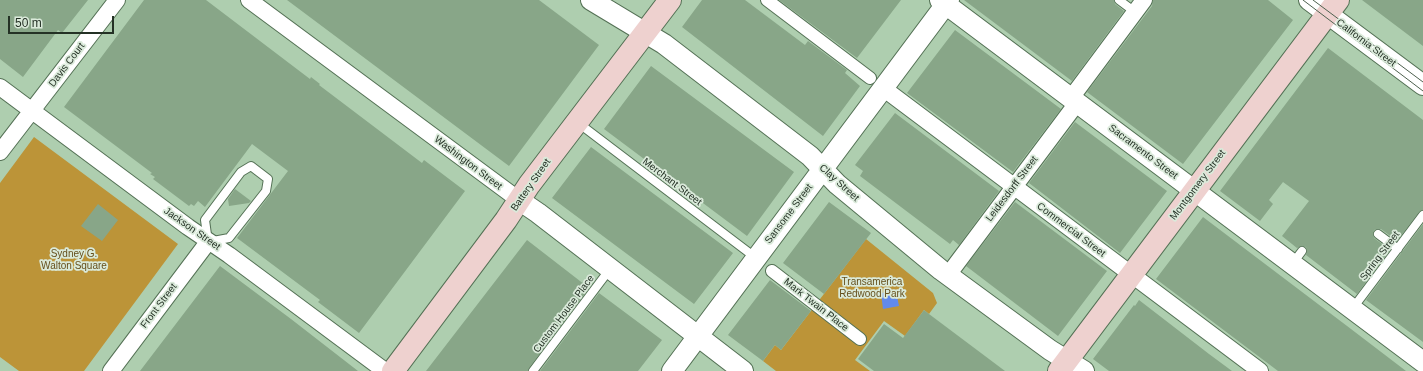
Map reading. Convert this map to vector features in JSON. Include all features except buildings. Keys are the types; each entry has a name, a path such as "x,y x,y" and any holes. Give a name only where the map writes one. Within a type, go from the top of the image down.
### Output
{"main road":[{"name":"Battery Street","path":"393,371 506,220 529,185 576,122 670,0"},
{"name":"Montgomery Street","path":"1070,368 1131,275 1333,7"}],"street":[{"name":"Davis Court","path":"0,152 117,0"},
{"name":"Washington Street","path":"249,0 538,213 743,371"},
{"name":"Clay Street","path":"591,0 664,44 810,156 837,184 948,275 1070,368"},
{"name":"Commercial Street","path":"767,0 1260,371"},
{"name":"California Street","path":"1309,0 1333,7 1423,85"},
{"name":"Sansome Street","path":"672,371 823,169 876,83 945,1"},
{"name":"Sacramento Street","path":"945,1 1194,191 1297,258 1352,309 1423,362"},
{"name":"Leidesdorff Street","path":"948,275 1014,187 1140,6"},
{"name":"Jackson Street","path":"0,87 208,242 229,255 385,371"},
{"name":"Front Street","path":"111,371 208,242"},
{"name":"Mark Twain Place","path":"772,271 860,339"}],"lane":[{"path":"1119,0 1140,6"},
{"name":"Merchant Street","path":"576,122 756,258"},
{"path":"251,166 268,179 266,191 229,238 208,242 205,220 242,172 251,166"},
{"name":"Spring Street","path":"1352,309 1423,215"},
{"path":"1378,234 1398,249"},
{"name":"Custom House Place","path":"533,371 611,268"}],"green space":[{"name":"Sydney G. Walton Square","path":"34,137 178,244 84,371 19,371 0,357 0,183"},
{"name":"Transamerica Redwood Park","path":"866,239 933,293 937,303 929,314 924,310 905,336 884,321 855,360 870,371 776,371 763,361 775,345 781,350"}],"water":[{"path":"896,291 899,306 883,309 881,293"}],"tram line":[{"path":"1303,0 1423,91"},
{"path":"1313,0 1423,82"}]}
